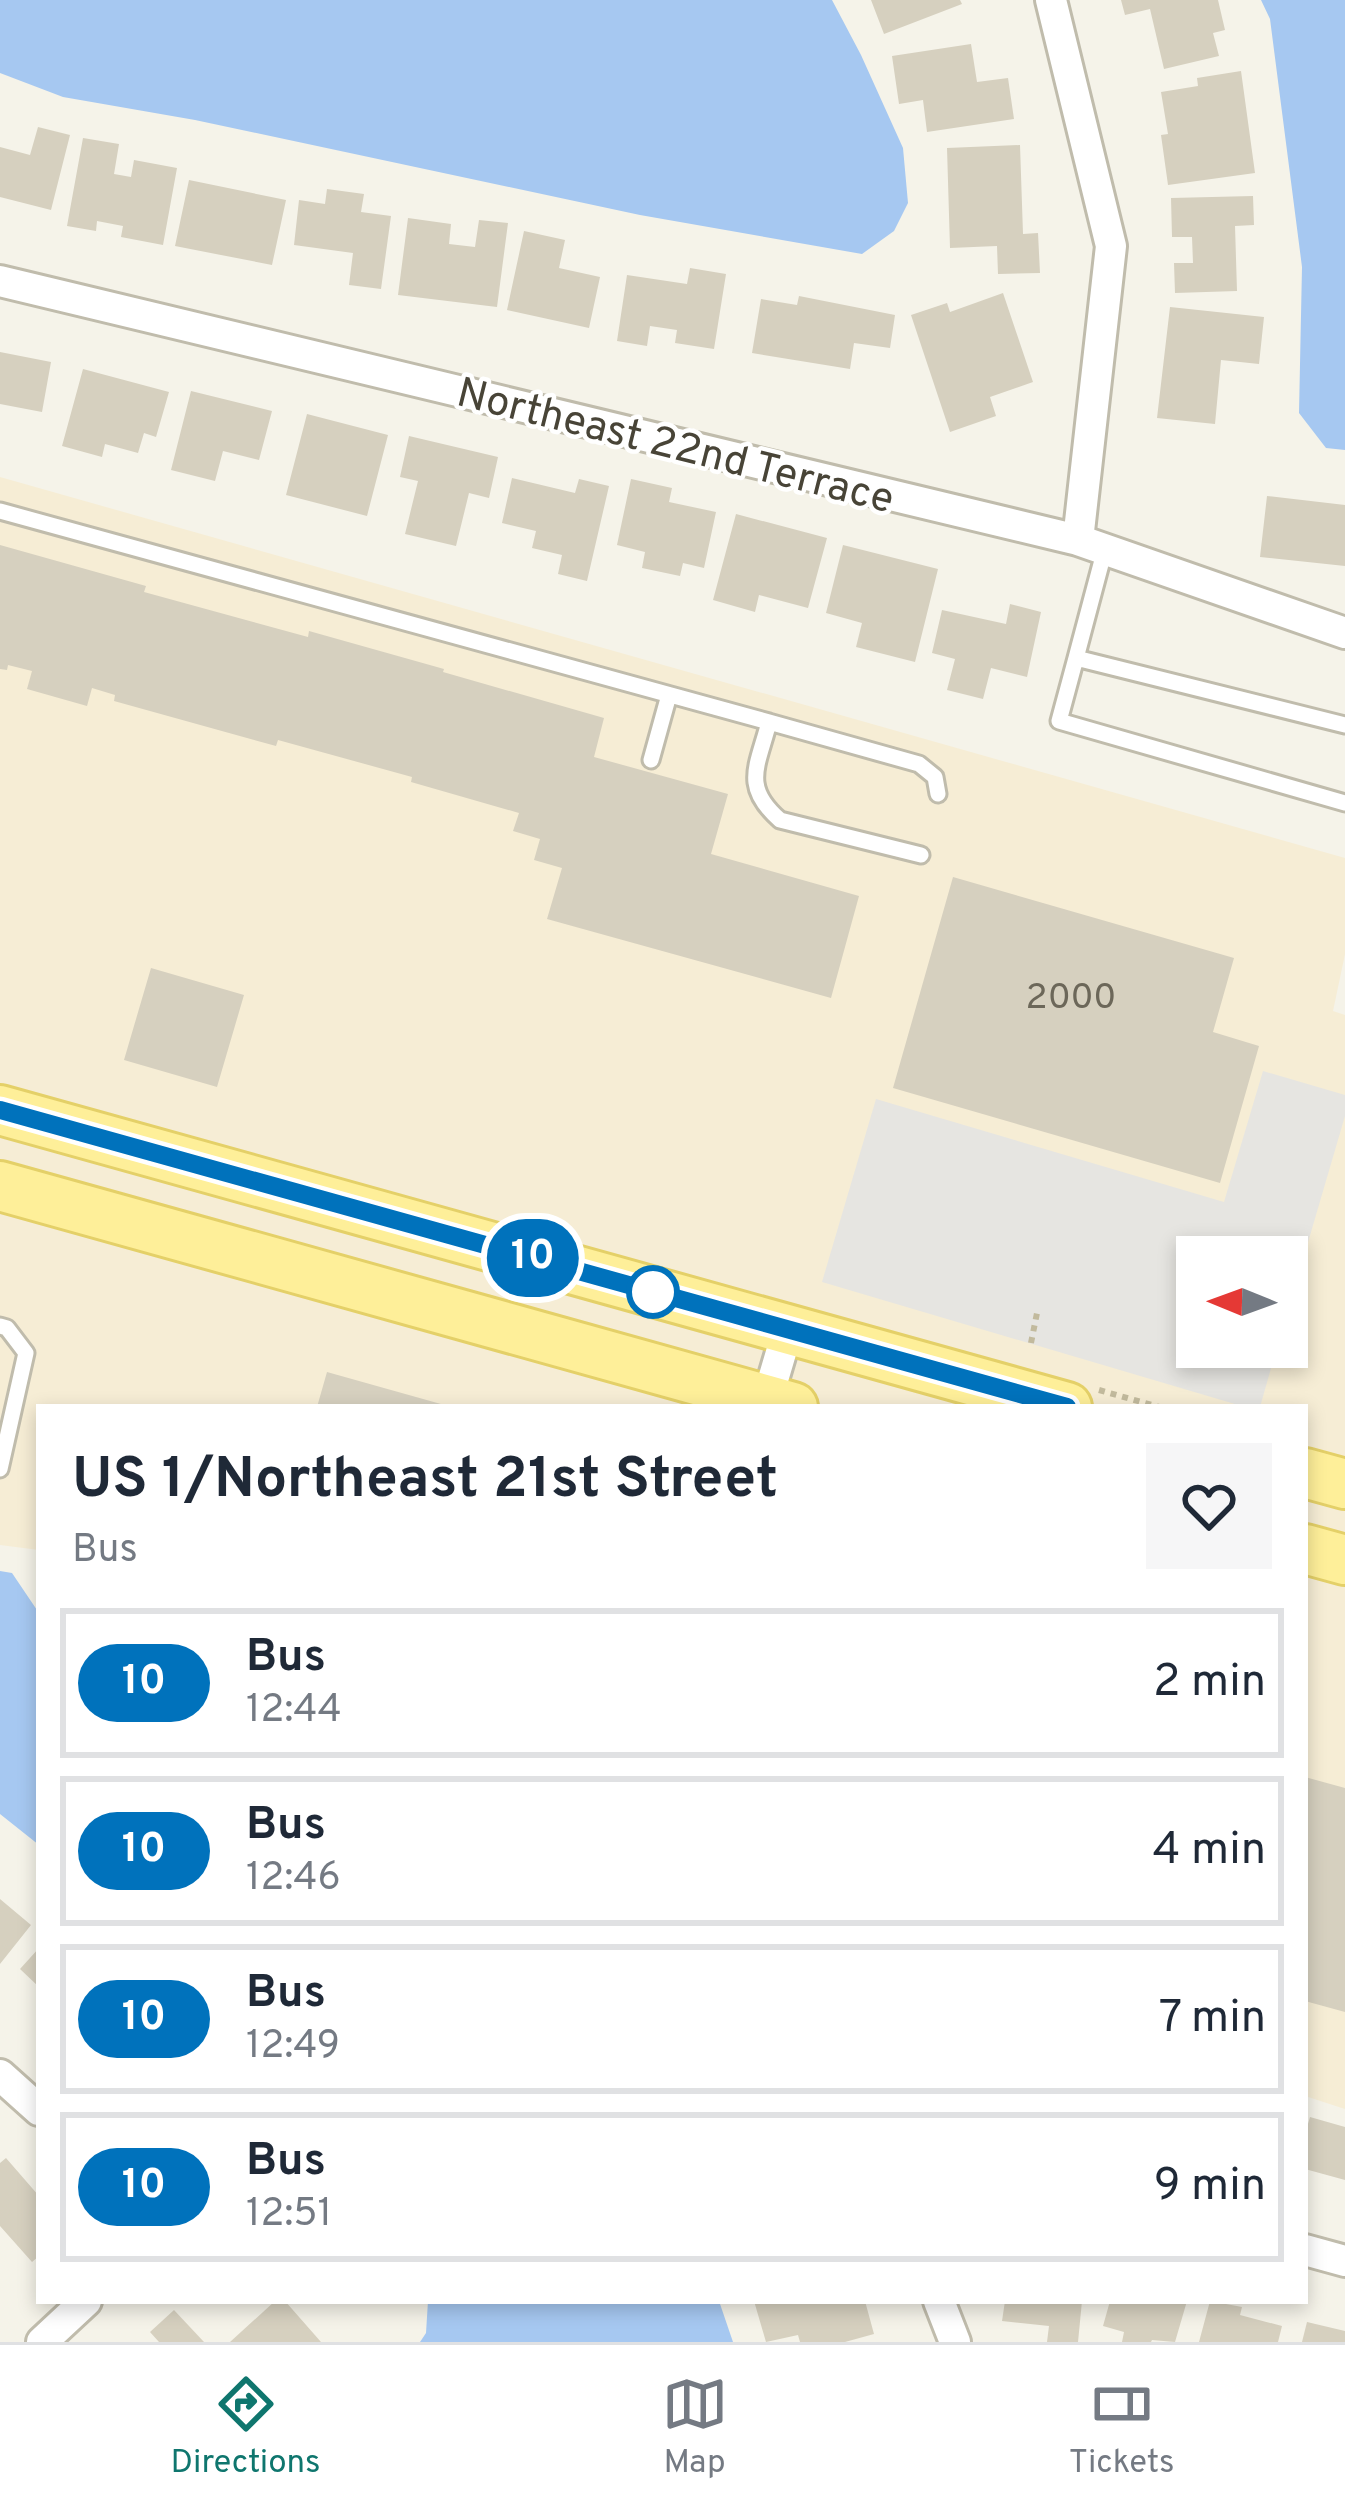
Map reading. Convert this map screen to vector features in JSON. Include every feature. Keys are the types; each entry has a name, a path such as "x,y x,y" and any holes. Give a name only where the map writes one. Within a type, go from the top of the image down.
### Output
{"main road":[{"path":"0,1110 1056,1404"},
{"path":"0,1186 780,1403"},
{"path":"1308,1474 1345,1484"},
{"path":"1308,1550 1345,1560"}],"street":[{"path":"1051,0 1112,246 1092,545"},
{"name":"Northeast 22nd Terrace","path":"0,281 1092,545 1345,632"},
{"path":"780,1403 788,1329"},
{"path":"0,2075 36,2107"},
{"path":"1308,2251 1345,2261"},
{"path":"42,2342 83,2304"},
{"path":"940,2304 955,2342"}],"lane":[{"path":"0,511 919,764 935,777 938,794"},
{"path":"1092,545 1076,658 1059,721 1345,803"},
{"path":"1076,658 1345,725"},
{"path":"651,760 669,695"},
{"path":"769,722 754,780 762,804 780,820 921,855"},
{"path":"0,1326 7,1328 26,1353 0,1469"}],"path":[{"path":"1031,1343 1038,1307"}],"shaded area":[{"path":"0,477 1345,858 1345,954 1333,1011 1345,1015 1345,2109 1308,2097 1308,1404 36,1404 36,1550 0,1545"},
{"path":"1263,1071 1345,1095 1345,1116 1308,1242 1308,1236 1176,1236 1176,1368 1271,1368 1261,1404 1235,1404 822,1282 876,1099 1224,1202"}],"water":[{"path":"0,0 832,0 903,148 908,203 894,231 862,254 640,215 195,120 63,97 0,73"},
{"path":"1261,0 1345,0 1345,450 1326,448 1299,413 1302,267 1270,19"},
{"path":"0,1571 12,1573 36,1609 36,1843 0,1814"},
{"path":"428,2304 720,2304 733,2342 420,2342 426,2333"}],"building":[{"path":"871,0 960,0 962,4 884,34"},
{"path":"1121,0 1218,0 1225,30 1213,33 1219,56 1164,69 1150,9 1125,15"},
{"path":"971,44 977,82 1008,78 1014,119 927,132 923,100 899,104 892,56"},
{"path":"1241,71 1255,173 1168,185 1161,135 1168,134 1161,92 1198,86 1197,78"},
{"path":"38,127 70,135 51,210 0,197 0,147 30,155"},
{"path":"83,138 119,144 114,174 131,177 134,160 177,168 163,245 121,237 123,226 97,221 96,231 67,226"},
{"path":"1020,145 1023,234 1038,233 1040,273 998,274 997,246 950,248 947,148"},
{"path":"189,180 286,200 272,265 175,246"},
{"path":"327,189 364,194 361,212 391,216 381,289 349,285 353,253 294,245 299,200 325,204"},
{"path":"1253,196 1254,225 1235,226 1237,291 1175,293 1174,263 1193,263 1192,237 1172,237 1171,198"},
{"path":"408,218 451,224 449,244 475,247 479,220 508,223 497,307 398,295"},
{"path":"524,231 565,240 559,268 600,277 589,328 507,310"},
{"path":"690,268 726,274 714,349 675,343 677,330 650,326 647,346 617,341 627,275 687,284"},
{"path":"1003,293 1033,382 990,397 996,416 950,432 911,315 947,303 950,312"},
{"path":"799,296 895,315 890,348 854,343 850,369 752,353 761,299 797,305"},
{"path":"1170,307 1264,317 1259,364 1221,360 1215,424 1157,418"},
{"path":"0,352 51,362 42,412 0,404"},
{"path":"83,369 169,392 156,437 144,433 138,453 105,444 102,457 62,446"},
{"path":"191,391 272,411 259,460 223,451 215,481 171,470"},
{"path":"307,414 388,435 367,516 286,495"},
{"path":"409,436 498,457 489,498 469,493 456,546 405,534 418,481 400,477"},
{"path":"512,478 575,493 579,479 609,486 587,581 558,574 562,555 532,548 536,531 502,523"},
{"path":"631,479 672,488 669,502 716,512 704,568 683,563 680,576 642,568 645,552 617,545"},
{"path":"1267,496 1345,505 1345,566 1260,557"},
{"path":"736,514 827,538 808,608 759,595 755,612 713,600"},
{"path":"0,545 146,586 144,592 308,637 309,631 604,718 594,757 728,794 711,854 859,896 831,998 547,919 562,868 534,860 540,839 513,831 519,813 411,782 412,777 114,701 115,695 92,688 87,706 27,689 32,671 8,665 7,670 0,669"},
{"path":"843,545 938,569 915,662 856,647 862,623 826,613"},
{"path":"1010,604 1041,612 1027,677 991,668 983,699 947,690 955,659 932,653 942,610 1006,624"},
{"path":"953,877 1234,958 1213,1032 1259,1046 1220,1183 893,1088"},
{"path":"151,968 244,995 217,1087 124,1060"},
{"path":"327,1372 441,1404 318,1404"},
{"path":"1308,1778 1345,1788 1345,2012 1308,2002"},
{"path":"0,1899 31,1925 0,1964"},
{"path":"36,1951 36,1984 20,1969"},
{"path":"1310,2117 1345,2127 1345,2180 1308,2170"},
{"path":"6,2158 36,2193 36,2259 32,2262 0,2226 0,2163"},
{"path":"272,2304 288,2304 321,2342 230,2342"},
{"path":"755,2304 866,2304 874,2334 845,2342 800,2342 798,2335 766,2342"},
{"path":"1005,2304 1082,2304 1078,2342 1047,2342 1049,2326 1002,2321"},
{"path":"1109,2304 1186,2304 1175,2342 1122,2342 1124,2332 1103,2326"},
{"path":"1209,2304 1242,2307 1240,2315 1282,2326 1278,2342 1199,2342"},
{"path":"174,2310 204,2342 159,2342 150,2332"},
{"path":"1307,2322 1345,2331 1345,2342 1302,2342"}],"bus line":[{"name":"10","path":"0,1110 1056,1404"}]}
